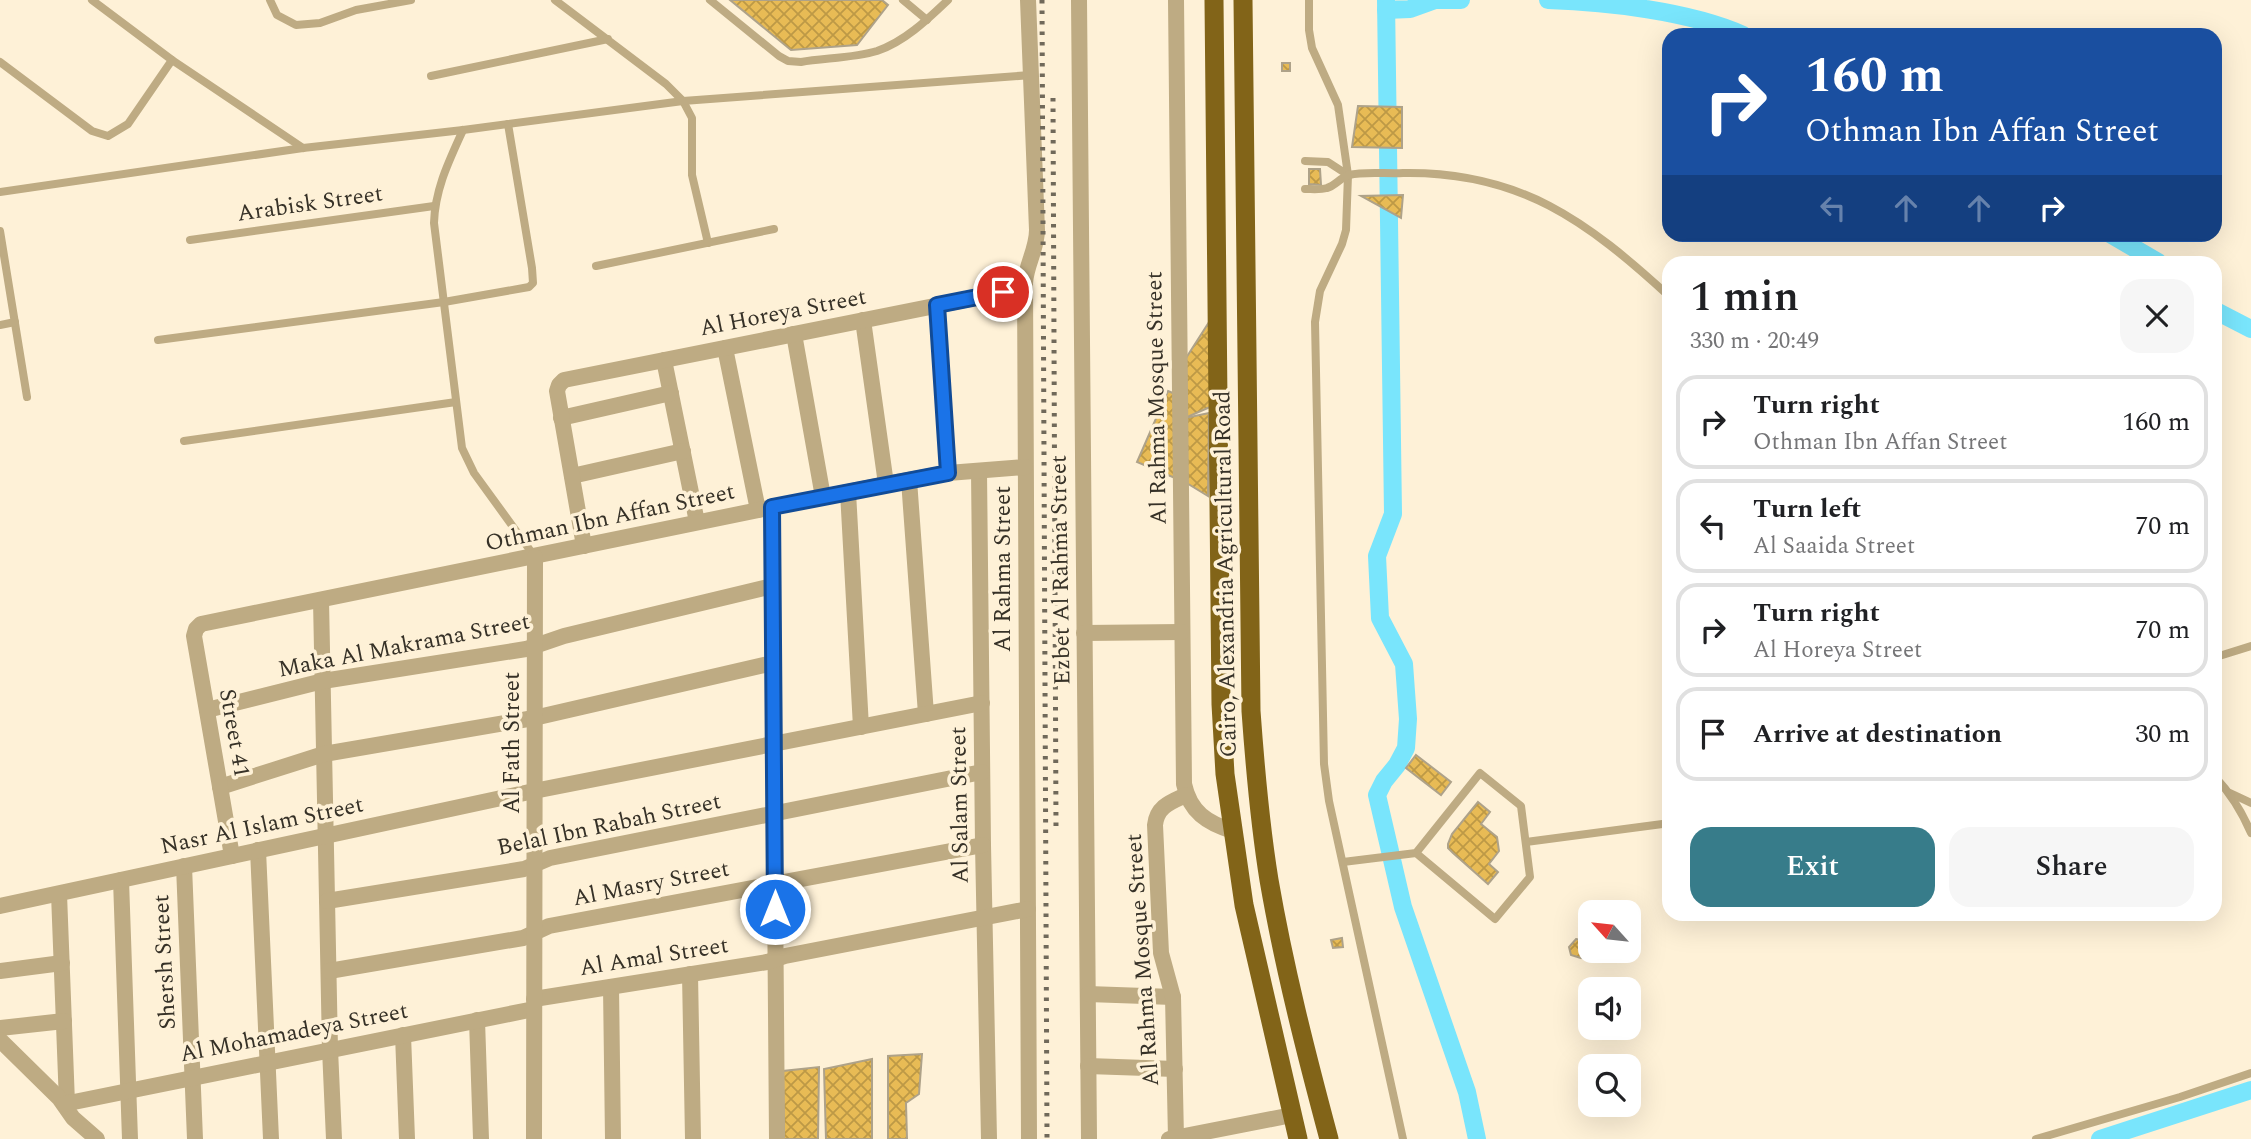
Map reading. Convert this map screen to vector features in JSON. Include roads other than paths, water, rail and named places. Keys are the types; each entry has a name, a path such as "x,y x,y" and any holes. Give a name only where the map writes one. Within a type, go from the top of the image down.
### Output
{"highway":[{"name":"Cairo, Alexandria Agricultural Road","path":"1214,0 1221,704 1226,774 1244,905 1298,1139"},
{"name":"Cairo, Alexandria Agricultural Road","path":"1243,0 1251,711 1257,788 1269,878 1286,967 1329,1139"}],"street":[{"name":"Al Rahma Street","path":"1028,0 1037,238 1025,275 1029,1139"},
{"name":"Ezbet Al Rahma Street","path":"1079,0 1089,1139"},
{"name":"Al Rahma Mosque Street","path":"1176,0 1186,795 1161,808 1155,825 1161,953 1173,997 1179,1138"},
{"name":"Al Horeya Street","path":"561,418 556,391 567,379 1025,288"},
{"path":"937,305 948,473"},
{"path":"863,320 886,484"},
{"path":"794,334 823,497"},
{"path":"725,348 765,509 772,586 777,1139"},
{"path":"664,360 697,522"},
{"path":"584,546 561,418 671,393"},
{"path":"572,476 683,451"},
{"name":"Othman Ibn Affan Street","path":"205,623 886,484 948,473 1025,467"},
{"name":"Al Salam Street","path":"979,471 989,1139"},
{"path":"909,480 926,714"},
{"path":"848,492 861,727"},
{"name":"Al Fath Street","path":"534,1139 535,557"},
{"name":"Maka Al Makrama Street","path":"207,710 323,681 535,647 564,636 772,586"},
{"path":"321,600 334,1139"},
{"name":"Street 41","path":"205,623 198,626 194,636 232,856"},
{"path":"1084,633 1182,632"},
{"path":"220,787 324,754 534,719 773,663"},
{"name":"Nasr Al Islam Street","path":"0,906 534,790 982,704"},
{"name":"Belal Ibn Rabah Street","path":"327,901 534,866 550,858 982,772"},
{"path":"1186,795 1192,806 1207,821 1233,831"},
{"name":"Al Masry Street","path":"329,971 523,939 549,926 983,845"},
{"path":"258,850 271,1139"},
{"name":"Shersh Street","path":"184,866 195,1139"},
{"path":"121,880 130,1139"},
{"path":"59,894 66,1103"},
{"name":"Al Amal Street","path":"534,1004 611,986 775,960 1028,909"},
{"path":"0,971 62,963"},
{"path":"690,974 693,1139"},
{"path":"611,986 613,1139"},
{"path":"1088,994 1173,997"},
{"name":"Al Mohamadeya Street","path":"66,1103 477,1020 534,1004"},
{"path":"477,1020 481,1139"},
{"path":"0,1028 64,1021"},
{"path":"403,1035 407,1139"},
{"path":"0,1040 66,1103 73,1118 97,1139"},
{"path":"1088,1066 1175,1069"},
{"path":"1179,1138 1292,1115"}],"lane":[{"path":"92,0 172,60 303,148"},
{"path":"270,0 277,15 296,25 320,23 356,10 388,2 411,0"},
{"path":"555,0 666,84 683,101 692,118 692,175 708,243"},
{"path":"710,0 779,56 788,61 800,62 876,51 901,39 927,20 942,2"},
{"path":"903,0 927,20"},
{"path":"1309,0 1312,48 1338,105 1348,175 1346,230 1320,291 1315,322 1324,764 1329,802 1403,1139"},
{"path":"431,76 608,39"},
{"path":"0,62 92,131 108,136 128,124 172,60"},
{"path":"0,192 303,148 683,101 1031,75"},
{"path":"158,340 444,302 529,286 533,283 508,124"},
{"path":"463,130 437,192 434,223 461,448 466,461 535,557"},
{"path":"1305,161 1324,160 1348,175"},
{"path":"1305,189 1329,187 1348,175 1418,173 1469,178 1514,189 1543,201 1572,218 1623,254 1662,289"},
{"name":"Arabisk Street","path":"191,240 435,206"},
{"path":"596,266 774,229"},
{"path":"0,231 27,397"},
{"path":"0,326 15,322"},
{"path":"184,441 456,402"},
{"path":"2222,655 2251,646"},
{"path":"1343,862 1416,853 1494,919 1530,877 1521,806 1480,773 1416,853"},
{"path":"2222,784 2239,807 2251,833"},
{"path":"2230,793 2251,803"},
{"path":"1526,842 1662,823"},
{"path":"2036,1139 2180,1097 2251,1073"}],"waterway":[{"path":"1386,0 1393,514 1377,556 1380,618 1404,664 1408,719 1406,748 1377,795 1403,907 1467,1092 1477,1139"},
{"path":"1386,10 1410,9 1435,0 1461,0"},
{"path":"1548,0 1647,9 1725,28"},
{"path":"2124,242 2148,256"},
{"path":"2222,314 2251,329"},
{"path":"2100,1139 2251,1090"}],"railway":[{"path":"1042,0 1047,1139"},
{"path":"1053,98 1056,829"}]}
